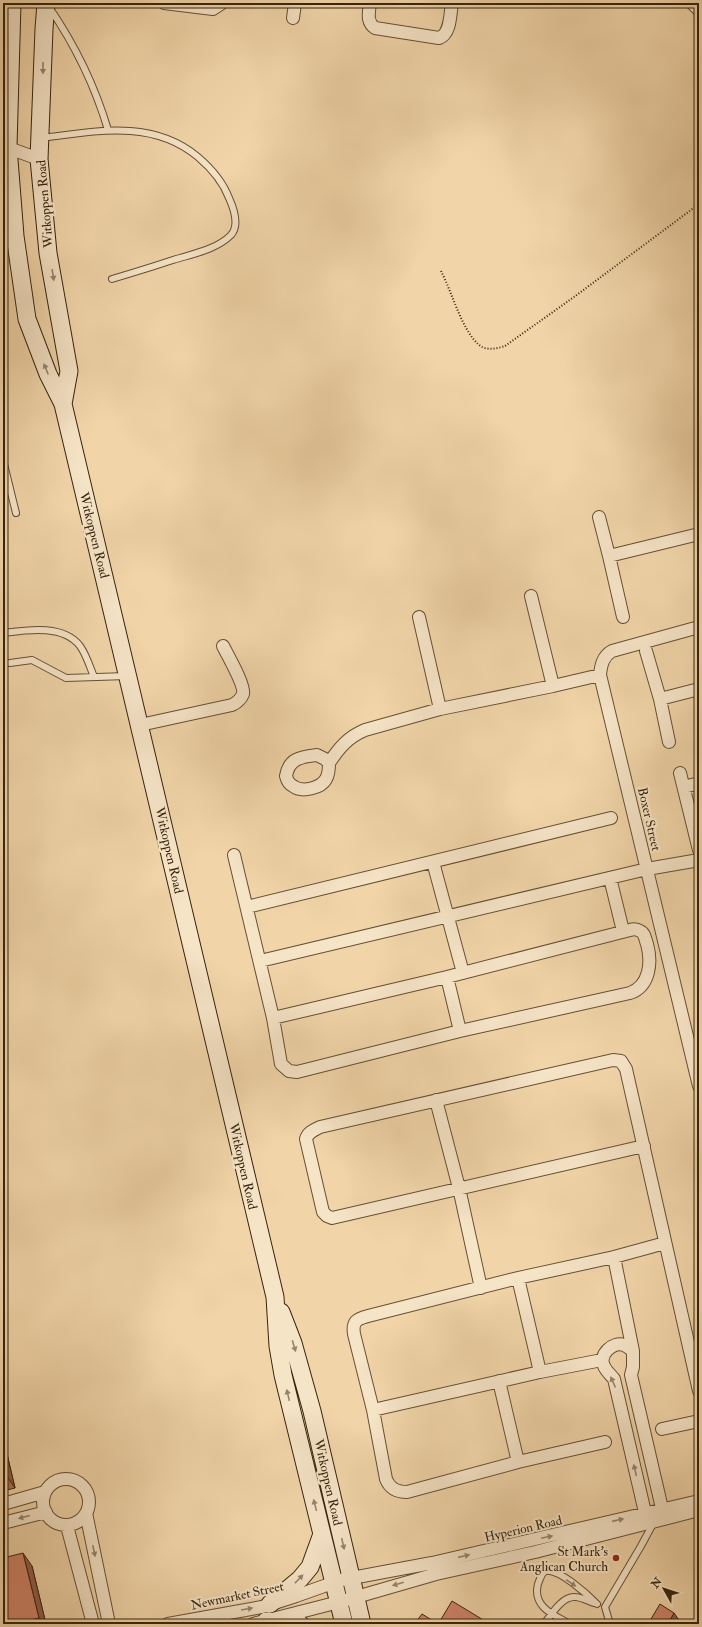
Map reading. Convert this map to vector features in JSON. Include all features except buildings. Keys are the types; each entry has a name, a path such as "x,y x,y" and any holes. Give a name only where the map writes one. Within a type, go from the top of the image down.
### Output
{"main road":[{"name":"Witkoppen Road","path":"12,3 6,95 5,146 7,177 27,319 48,374 63,404 275,1297 293,1343 312,1411 362,1624"},
{"name":"Witkoppen Road","path":"46,3 39,159 48,253 69,371 63,404"},
{"name":"Witkoppen Road","path":"275,1297 278,1346 283,1375 344,1624"},
{"path":"270,1604 300,1579 310,1566 322,1534"},
{"path":"259,1623 300,1624"}],"street":[{"path":"164,3 212,9 222,3"},
{"path":"293,18 295,3"},
{"path":"370,3 368,16 370,22 375,28 440,38 445,35 448,29 452,3"},
{"path":"692,3 699,10"},
{"path":"5,146 39,159"},
{"path":"599,517 623,617"},
{"path":"609,556 699,534"},
{"path":"531,596 553,686"},
{"path":"419,617 440,710"},
{"path":"329,763 346,740 355,734 440,710 553,686 600,674 604,659 607,654 612,651 699,627"},
{"path":"140,725 232,706 238,702 243,694 242,685 223,646"},
{"path":"646,652 660,699 669,742"},
{"name":"Boxer Street","path":"600,674 699,1086"},
{"path":"660,699 699,689"},
{"path":"680,773 699,850"},
{"path":"684,787 699,782"},
{"path":"247,908 612,818"},
{"path":"234,856 273,1018 281,1064 289,1072 297,1072 460,1031 636,991 646,978 650,966 648,948 644,934 640,931 635,929 623,931 447,977 273,1018"},
{"path":"260,961 647,869 699,860"},
{"path":"433,862 463,973"},
{"path":"610,878 623,931"},
{"path":"447,977 460,1031"},
{"path":"644,1146 459,1188 336,1218 327,1216 322,1208 306,1139 307,1135 311,1131 320,1127 616,1059 621,1061 626,1069 644,1146 665,1243 699,1390"},
{"path":"436,1100 459,1188 482,1288"},
{"path":"605,1442 518,1462 407,1492 399,1492 390,1487 386,1479 373,1410 354,1334 354,1322 360,1318 518,1278 614,1257 665,1243"},
{"path":"614,1257 633,1351 633,1367 631,1375 643,1427 655,1517"},
{"path":"518,1278 540,1372"},
{"path":"633,1351 624,1345 617,1345 606,1351 602,1360 604,1366 614,1379 627,1432 655,1517"},
{"path":"373,1410 540,1372 602,1360"},
{"path":"499,1381 518,1462"},
{"path":"662,1430 699,1421"},
{"path":"627,1432 643,1427"},
{"path":"86,1513 77,1522 67,1526 56,1522 50,1518 43,1505 45,1492 52,1484 58,1480 66,1478 80,1483 88,1494 89,1501 86,1513 109,1624"},
{"path":"3,1504 45,1492"},
{"name":"Hyperion Road","path":"339,1602 436,1574 535,1552 655,1517 699,1501"},
{"name":"Hyperion Road","path":"334,1583 341,1580 432,1563 655,1517 699,1510"},
{"path":"3,1523 46,1512"},
{"path":"67,1526 93,1624"},
{"name":"Newmarket Street","path":"168,1624 270,1604 334,1583"},
{"path":"259,1623 339,1602"}],"lane":[{"path":"46,3 63,27 90,80 99,100 108,130"},
{"path":"40,138 108,130 145,132 161,135 188,149 217,176 229,197 235,212 236,223 232,234 222,243 202,251 112,279"},
{"path":"3,460 16,513"},
{"path":"3,633 38,631 62,633 81,647 94,677"},
{"path":"10,663 32,660 66,678 128,676"},
{"path":"610,1624 605,1606 644,1542 655,1517"},
{"path":"570,1624 540,1604 537,1589 542,1573 549,1570 556,1572 584,1592 597,1604"},
{"path":"544,1624 552,1613 568,1598 581,1598 605,1606"}],"path":[{"path":"441,271 457,309 478,344 485,348 497,349 505,346 574,297 699,204"}],"place":[{"name":"St Mark's Anglican Church","path":"616,1558"}]}
